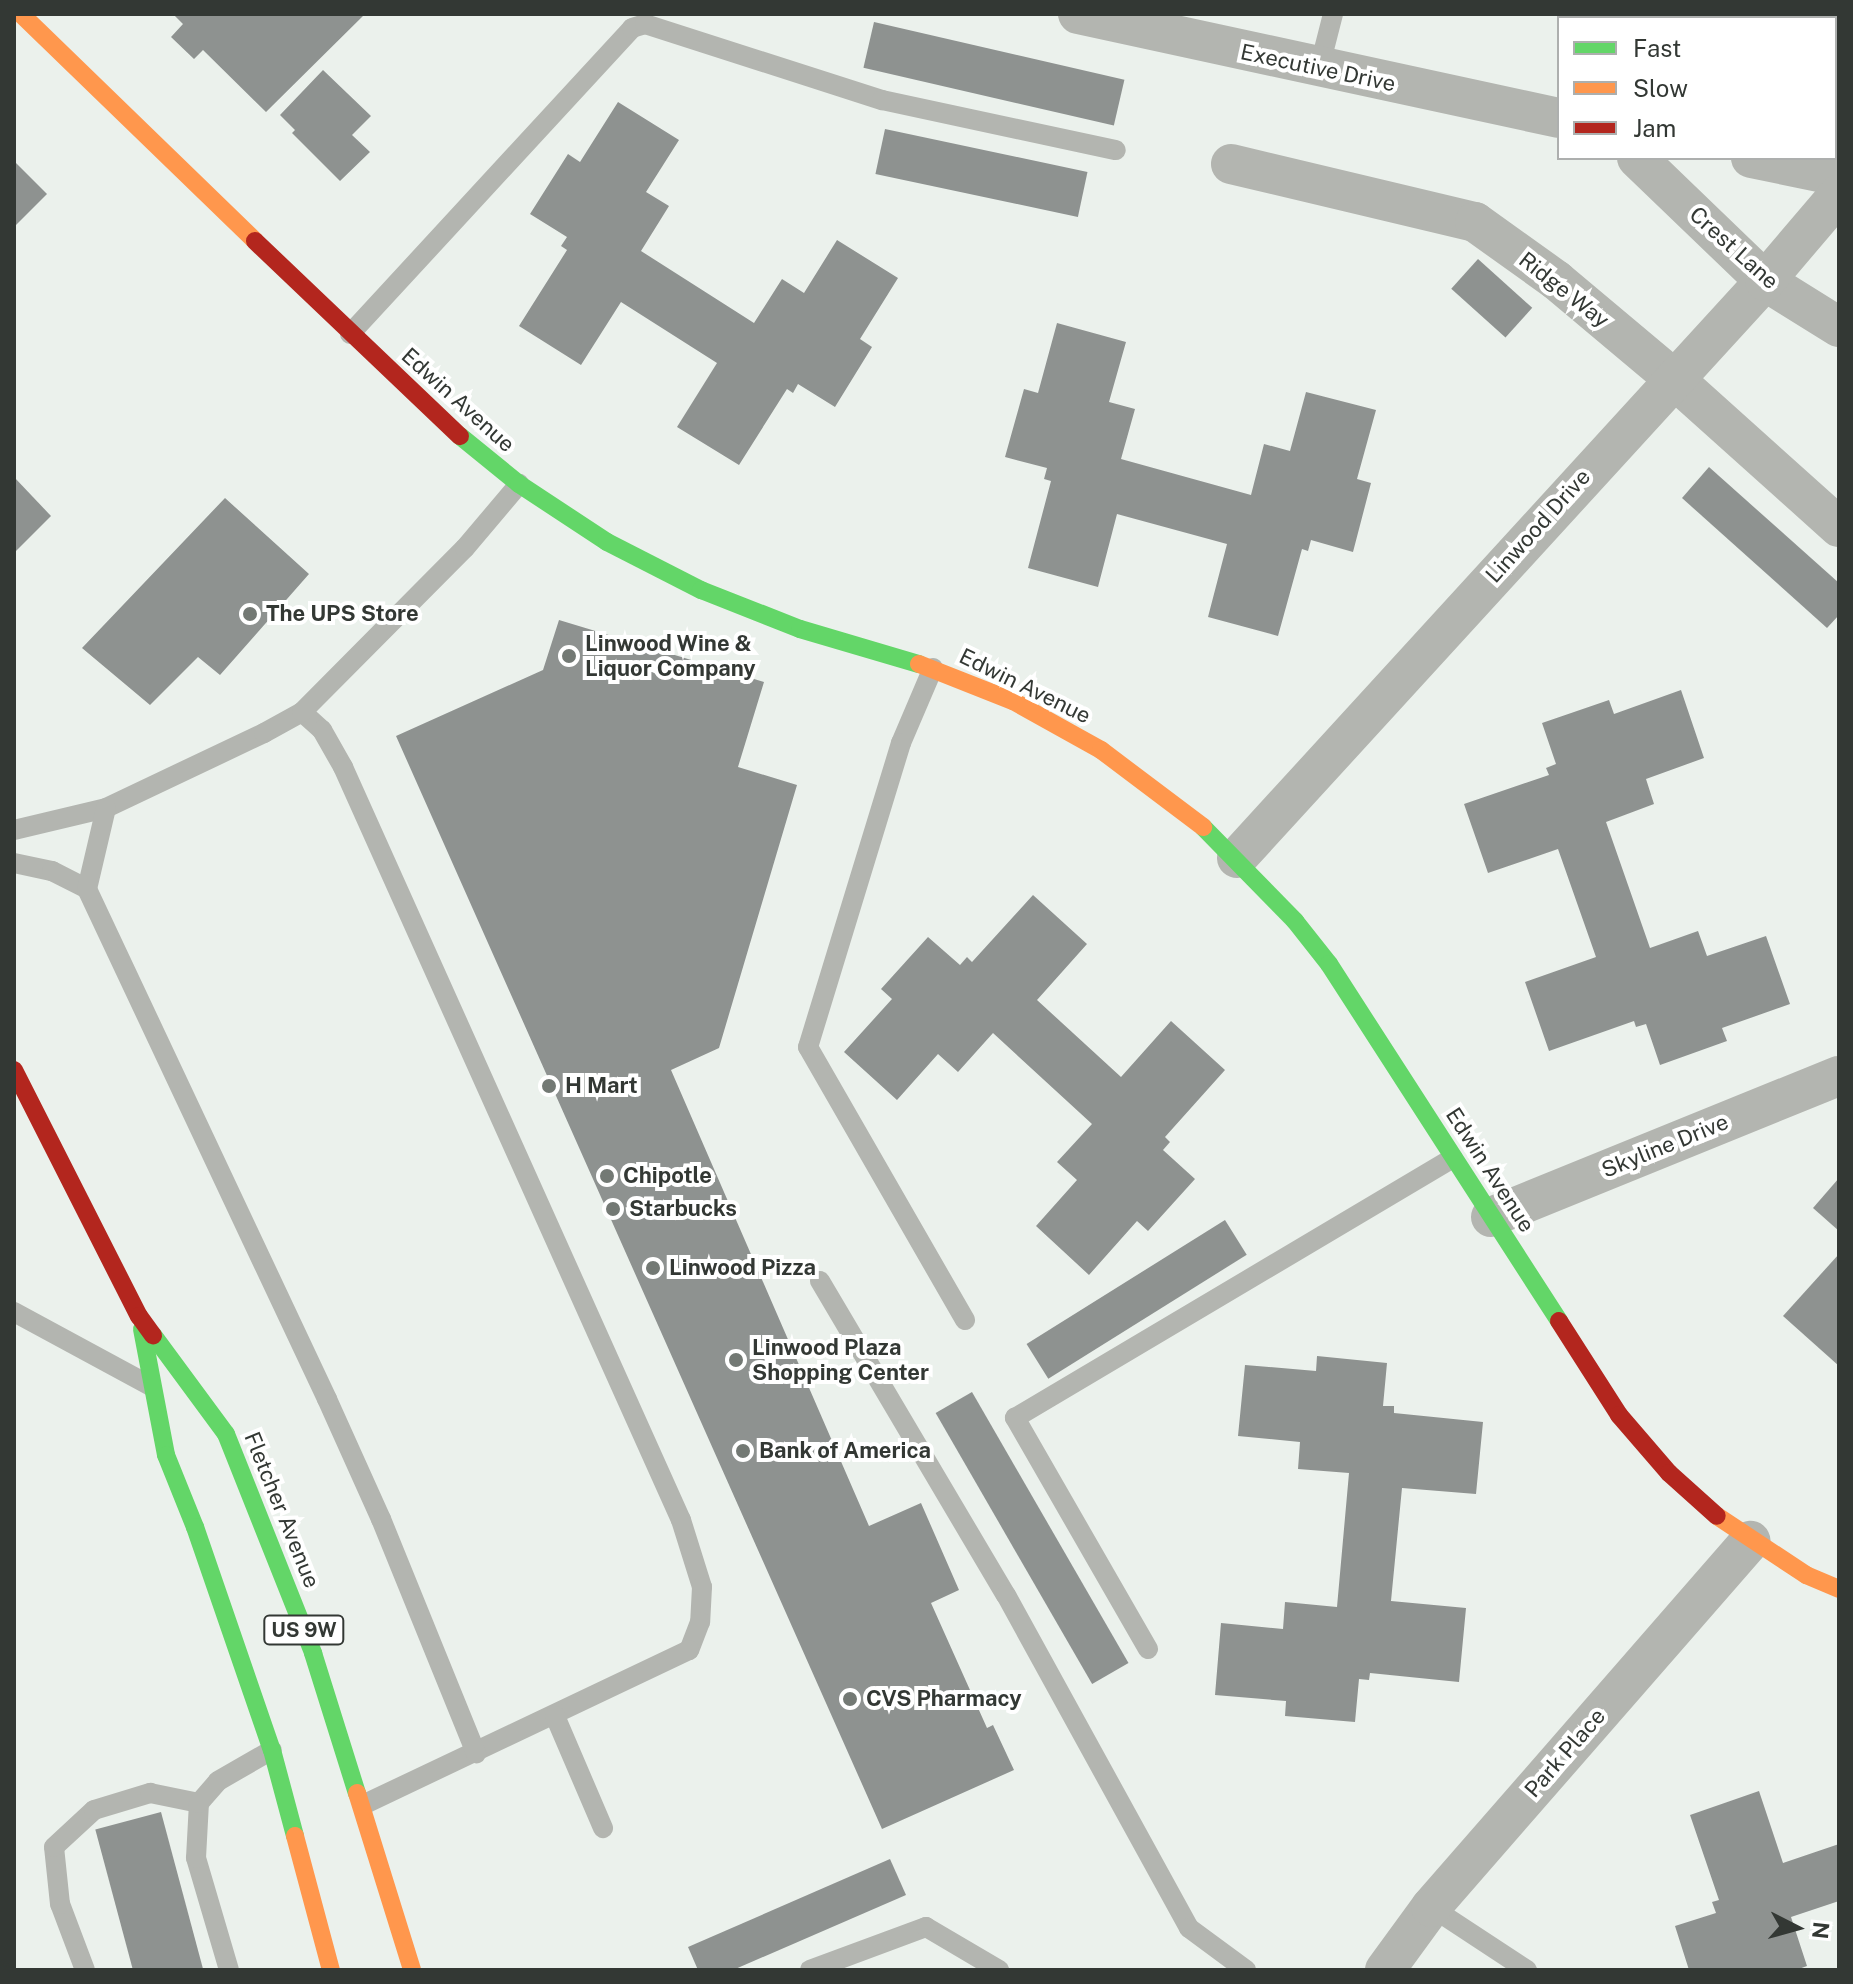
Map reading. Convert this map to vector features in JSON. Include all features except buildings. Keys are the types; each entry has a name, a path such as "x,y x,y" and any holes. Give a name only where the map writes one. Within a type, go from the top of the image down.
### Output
{"main road":[{"name":"Edwin Avenue","path":"21,14 437,417 519,484 607,542 701,590 800,629 933,668 1013,701 1101,750 1183,809 1237,858 1295,921 1329,964 1619,1415 1669,1473 1750,1541 1806,1575 1839,1589"},
{"name":"Fletcher Avenue","path":"14,1070 139,1316 226,1434 313,1653 363,1805 412,1970"},
{"name":"Fletcher Avenue","path":"139,1316 166,1455 206,1557 272,1750 331,1970"}],"street":[{"name":"Executive Drive","path":"1078,14 1319,69 1557,118"},
{"name":"Crest Lane","path":"1639,160 1765,281 1839,327"},
{"path":"1761,160 1839,176"},
{"name":"Ridge Way","path":"1231,164 1475,222 1556,280 1674,379 1839,527"},
{"name":"Linwood Drive","path":"1237,858 1765,281 1839,194"},
{"name":"Skyline Drive","path":"1491,1217 1839,1076"},
{"name":"Park Place","path":"1385,1970 1431,1907 1750,1541"}],"lane":[{"path":"1319,69 1333,14"},
{"path":"350,334 632,28 645,24 882,100 1116,150"},
{"path":"14,830 106,808 302,712 465,548 519,484"},
{"path":"933,668 901,743 808,1047 965,1320"},
{"path":"302,712 322,730 343,767 681,1520 702,1587 700,1622 689,1650 363,1805"},
{"path":"87,889 106,808"},
{"path":"14,863 52,871 87,889 302,1342 381,1519 476,1753"},
{"path":"1148,1649 1015,1418 1453,1158"},
{"path":"820,1281 1006,1595 1189,1928 1246,1970"},
{"path":"14,1312 153,1387"},
{"path":"555,1716 603,1828"},
{"path":"229,1970 196,1858 199,1803 218,1781 272,1750"},
{"path":"85,1970 60,1904 54,1847 94,1810 150,1793 199,1803"},
{"path":"1431,1907 1527,1970"},
{"path":"810,1970 926,1927 999,1970"}],"traffic: fast":[{"path":"460,436 519,484 607,542 701,590 800,629 919,664"},
{"path":"1203,827 1295,921 1329,964 1559,1321"},
{"path":"142,1329 166,1455 195,1527 272,1750 295,1836"},
{"path":"153,1335 226,1434 313,1653 357,1793"}],"traffic: slow":[{"path":"21,14 255,241"},
{"path":"919,664 1013,701 1101,750 1203,827"},
{"path":"1717,1516 1806,1575 1839,1589"},
{"path":"357,1793 412,1970"},
{"path":"295,1836 331,1970"}],"traffic: jam":[{"path":"255,241 460,436"},
{"path":"14,1070 139,1316 153,1335"},
{"path":"1559,1321 1619,1415 1669,1473 1717,1516"}],"place":[{"name":"The UPS Store","path":"250,614"},
{"name":"Linwood Wine & Liquor Company","path":"569,656"},
{"name":"H Mart","path":"549,1086"},
{"name":"Chipotle","path":"607,1176"},
{"name":"Starbucks","path":"613,1209"},
{"name":"Linwood Pizza","path":"653,1268"},
{"name":"Linwood Plaza Shopping Center","path":"736,1360"},
{"name":"Bank of America","path":"743,1451"},
{"name":"CVS Pharmacy","path":"850,1699"}]}
